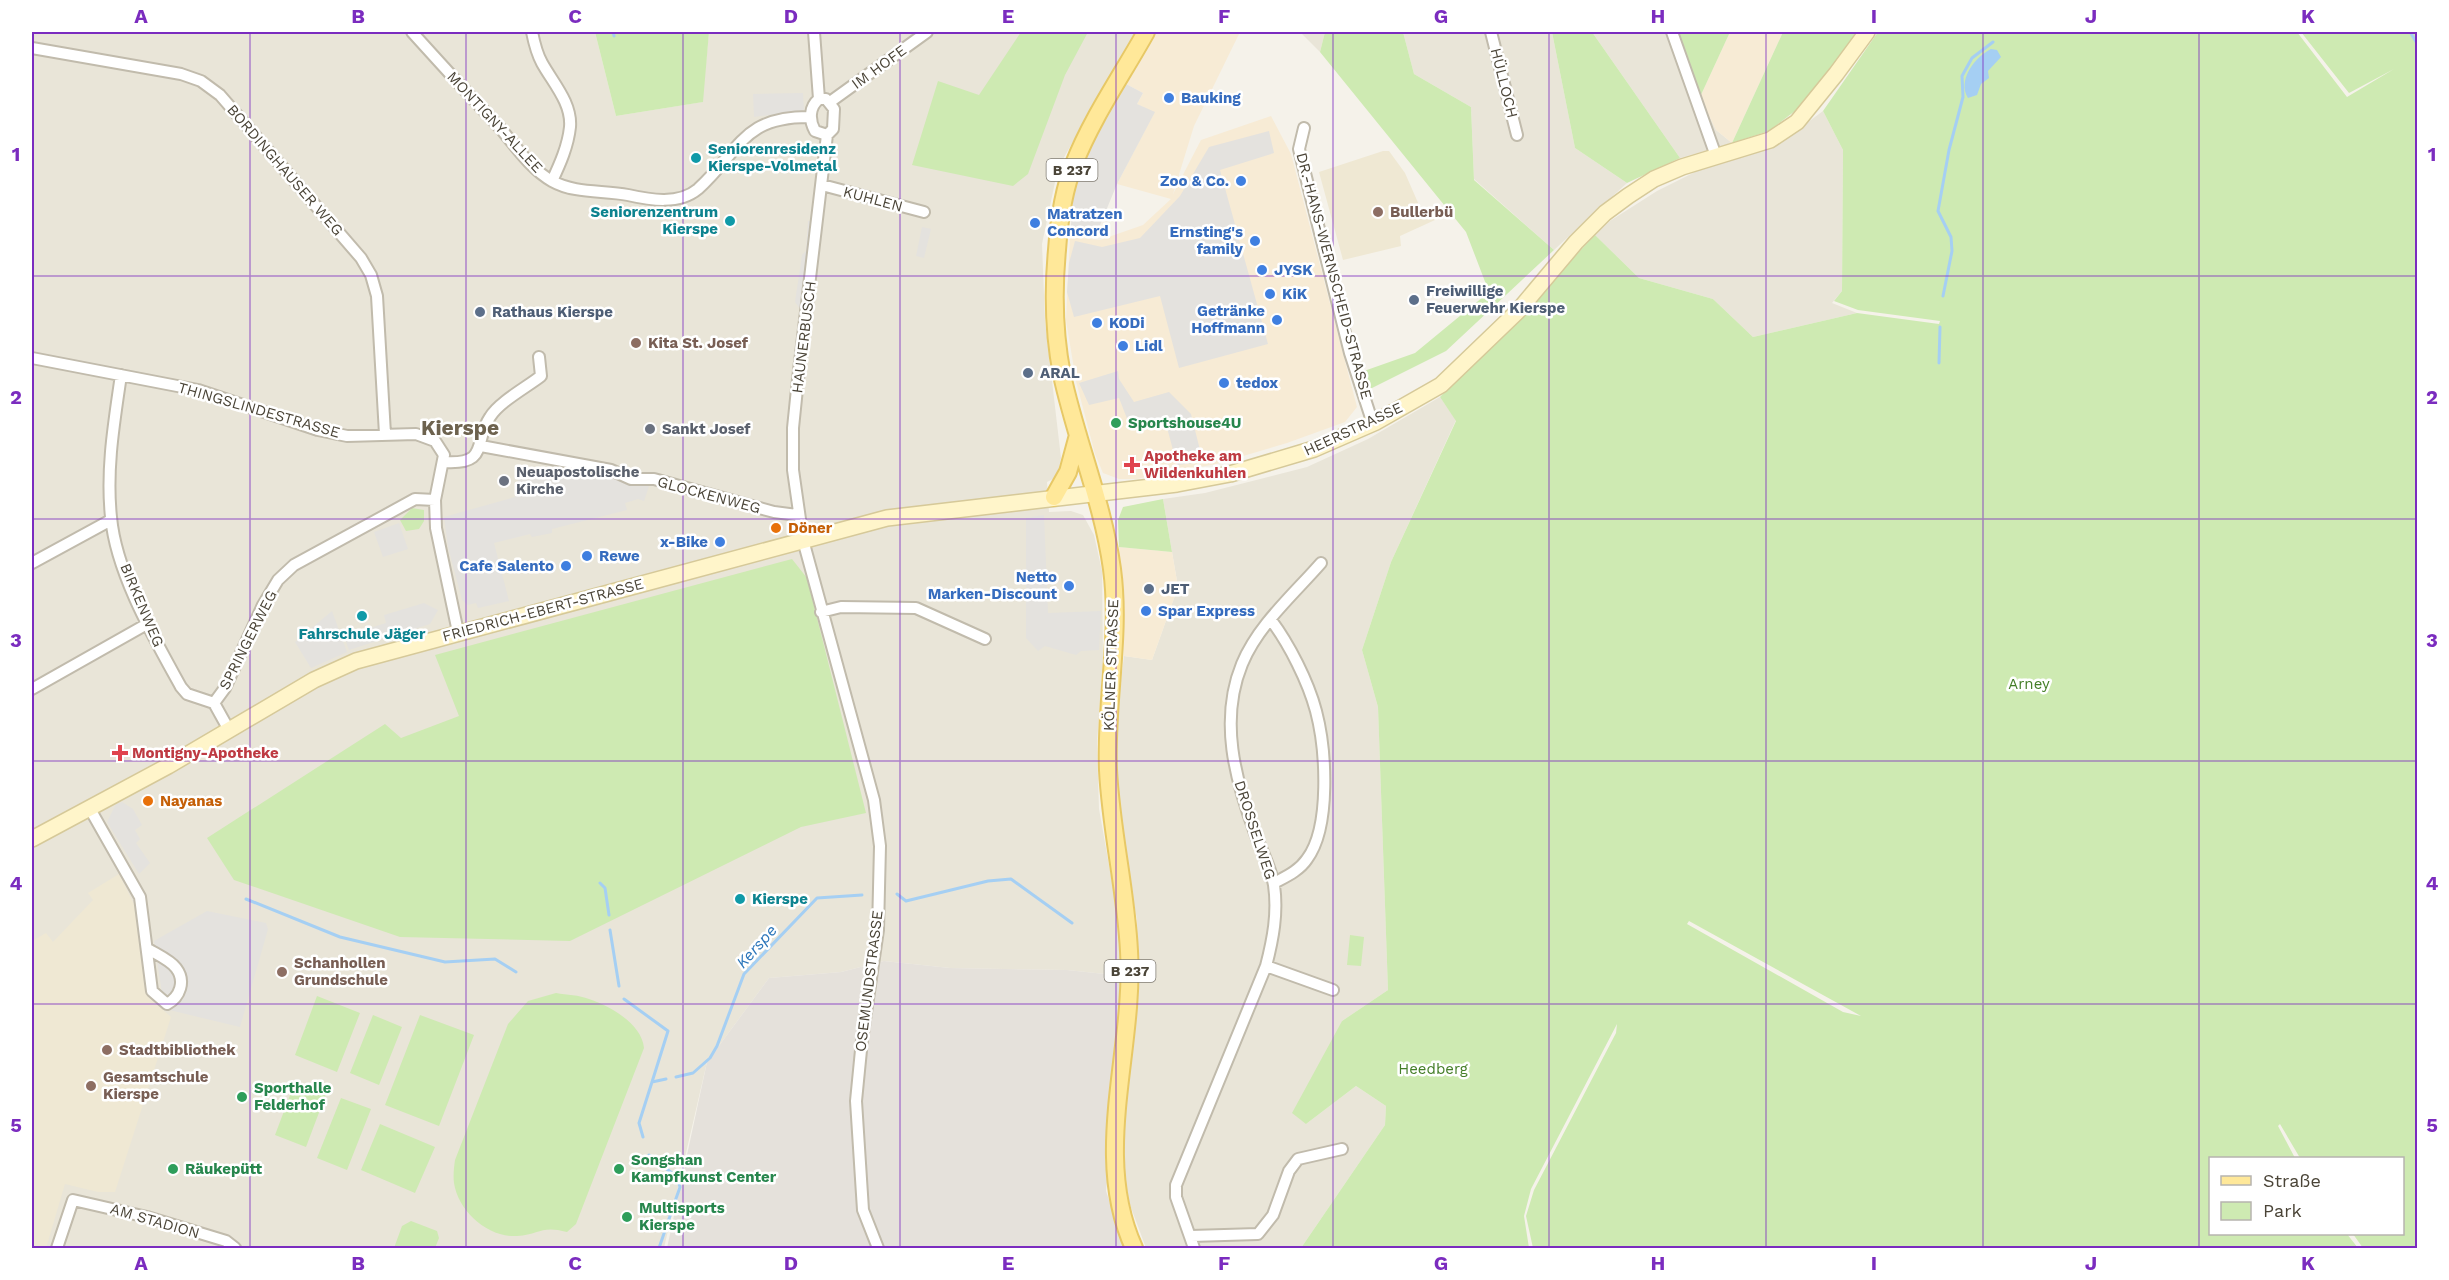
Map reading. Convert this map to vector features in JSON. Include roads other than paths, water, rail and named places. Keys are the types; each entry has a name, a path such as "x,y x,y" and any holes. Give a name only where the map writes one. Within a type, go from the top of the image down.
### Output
{"main road":[{"name":"KÖLNER STRASSE","path":"1134,1248 1116,1191 1114,1160 1128,1016 1129,952 1108,770 1115,602 1112,569 1062,373 1055,327 1056,253 1063,202 1074,163 1146,32"},
{"name":"HEERSTRASSE","path":"1094,494 1177,484 1230,474 1314,449 1373,424 1441,385 1518,311 1576,242 1605,213 1654,179 1716,156 1770,140 1797,122 1867,32"},
{"path":"1054,497 1068,472 1078,434"},
{"name":"FRIEDRICH-EBERT-STRASSE","path":"32,839 90,809 338,668 458,632 561,607 887,518 1094,494"}],"street":[{"name":"MONTIGNY-ALLEE","path":"414,32 539,172 567,188 612,192 662,201 682,197 695,191 711,176 740,139 753,130 776,120 811,117"},
{"path":"532,32 541,61 558,88 568,113 570,126 564,153 552,181"},
{"path":"814,32 819,99"},
{"name":"IM HOFE","path":"830,102 927,32"},
{"name":"HÜLLOCH","path":"1491,32 1517,135"},
{"path":"1672,32 1716,156"},
{"name":"BORDINGHAUSER WEG","path":"32,48 181,74 201,81 220,95 361,258 372,275 377,296 385,434"},
{"path":"819,99 830,102 834,120 833,129 827,135 814,131 811,117 814,103 819,99"},
{"name":"DR.-HANS-WERNSCHEID-STRASSE","path":"1304,128 1299,148 1350,353 1373,424"},
{"name":"HAUNERBUSCH","path":"803,540 797,515 793,470 793,428 827,135"},
{"name":"KUHLEN","path":"822,185 924,212"},
{"path":"458,632 436,528 435,500 444,462 466,461 481,446 490,417 541,376 539,357"},
{"name":"THINGSLINDESTRASSE","path":"32,358 198,390 318,430 347,436 385,434 427,436 442,449 444,462"},
{"name":"BIRKENWEG","path":"121,375 110,452 111,520 127,580 147,624 181,687 188,694 214,703"},
{"name":"GLOCKENWEG","path":"481,446 612,470 631,479 654,479 774,512 797,515"},
{"name":"SPRINGERWEG","path":"229,730 214,703 225,688 263,605 278,580 294,565 416,499 435,500"},
{"path":"32,563 111,520"},
{"name":"OSEMUNDSTRASSE","path":"803,540 874,800 878,825 878,930 862,1040 856,1101 863,1210 878,1248"},
{"name":"DROSSELWEG","path":"1194,1248 1176,1197 1176,1185 1266,966 1275,931 1274,883 1250,818 1231,750 1231,696 1242,662 1270,620 1321,563"},
{"path":"821,612 841,607 916,608 985,639"},
{"path":"1270,620 1287,641 1316,710 1325,791 1320,837 1307,861 1274,883"},
{"path":"32,689 147,624"},
{"path":"90,809 140,897 152,991 167,1004 175,1000 181,989 181,979 176,967 148,949"},
{"path":"1266,966 1333,990"},
{"path":"1191,1236 1258,1234 1273,1215 1289,1171 1298,1160 1342,1149"},
{"name":"AM STADION","path":"57,1248 73,1200 170,1224 226,1241 235,1248"}],"water":[{"path":"1991,49 1997,50 2001,57 1988,71 1989,78 1981,84 1977,95 1968,98 1965,84 1969,70"}],"waterway":[{"path":"613,32 614,36"},
{"path":"2410,32 2418,45"},
{"path":"1943,296 1952,251 1951,237 1938,211 1949,150 1963,97 1962,76 1972,58 1993,42"},
{"path":"1939,363 1940,327"},
{"name":"Kerspe","path":"897,894 906,901 988,881 1011,879 1072,923"},
{"path":"600,883 605,888 609,915"},
{"name":"Kerspe","path":"676,1077 693,1073 710,1058 717,1046 744,974 817,898 862,895"},
{"path":"246,899 340,937 445,962 495,959 516,972"},
{"path":"610,930 619,986"},
{"path":"624,999 668,1031 652,1082"},
{"name":"Kerspe","path":"643,1137 639,1123 652,1082 666,1079"},
{"name":"Kerspe","path":"649,1155 677,1177 680,1187 659,1248"}],"place":[{"name":"Bauking","path":"1169,98"},
{"name":"Seniorenresidenz Kierspe-Volmetal","path":"696,158"},
{"name":"Zoo & Co.","path":"1241,181"},
{"name":"Bullerbü","path":"1378,212"},
{"name":"Seniorenzentrum Kierspe","path":"730,221"},
{"name":"Matratzen Concord","path":"1035,223"},
{"name":"Ernsting's family","path":"1255,241"},
{"name":"JYSK","path":"1262,270"},
{"name":"KiK","path":"1270,294"},
{"name":"Freiwillige Feuerwehr Kierspe","path":"1414,300"},
{"name":"Rathaus Kierspe","path":"480,312"},
{"name":"Getränke Hoffmann","path":"1277,320"},
{"name":"KODi","path":"1097,323"},
{"name":"Kita St. Josef","path":"636,343"},
{"name":"Lidl","path":"1123,346"},
{"name":"ARAL","path":"1028,373"},
{"name":"tedox","path":"1224,383"},
{"name":"Sportshouse4U","path":"1116,423"},
{"name":"Sankt Josef","path":"650,429"},
{"name":"Apotheke am Wildenkuhlen","path":"1132,465"},
{"name":"Neuapostolische Kirche","path":"504,481"},
{"name":"Döner","path":"776,528"},
{"name":"x-Bike","path":"720,542"},
{"name":"Rewe","path":"587,556"},
{"name":"Cafe Salento","path":"566,566"},
{"name":"Netto Marken-Discount","path":"1069,586"},
{"name":"JET","path":"1149,589"},
{"name":"Spar Express","path":"1146,611"},
{"name":"Fahrschule Jäger","path":"362,616"},
{"name":"Montigny-Apotheke","path":"120,753"},
{"name":"Nayanas","path":"148,801"},
{"name":"Kierspe","path":"740,899"},
{"name":"Schanhollen Grundschule","path":"282,972"},
{"name":"Stadtbibliothek","path":"107,1050"},
{"name":"Gesamtschule Kierspe","path":"91,1086"},
{"name":"Sporthalle Felderhof","path":"242,1097"},
{"name":"Räukepütt","path":"173,1169"},
{"name":"Songshan Kampfkunst Center","path":"619,1169"},
{"name":"Multisports Kierspe","path":"627,1217"}],"district":[{"name":"Kierspe","path":"460,428"}],"park label":[{"name":"Arney","path":"2029,684"},
{"name":"Heedberg","path":"1433,1069"}]}
